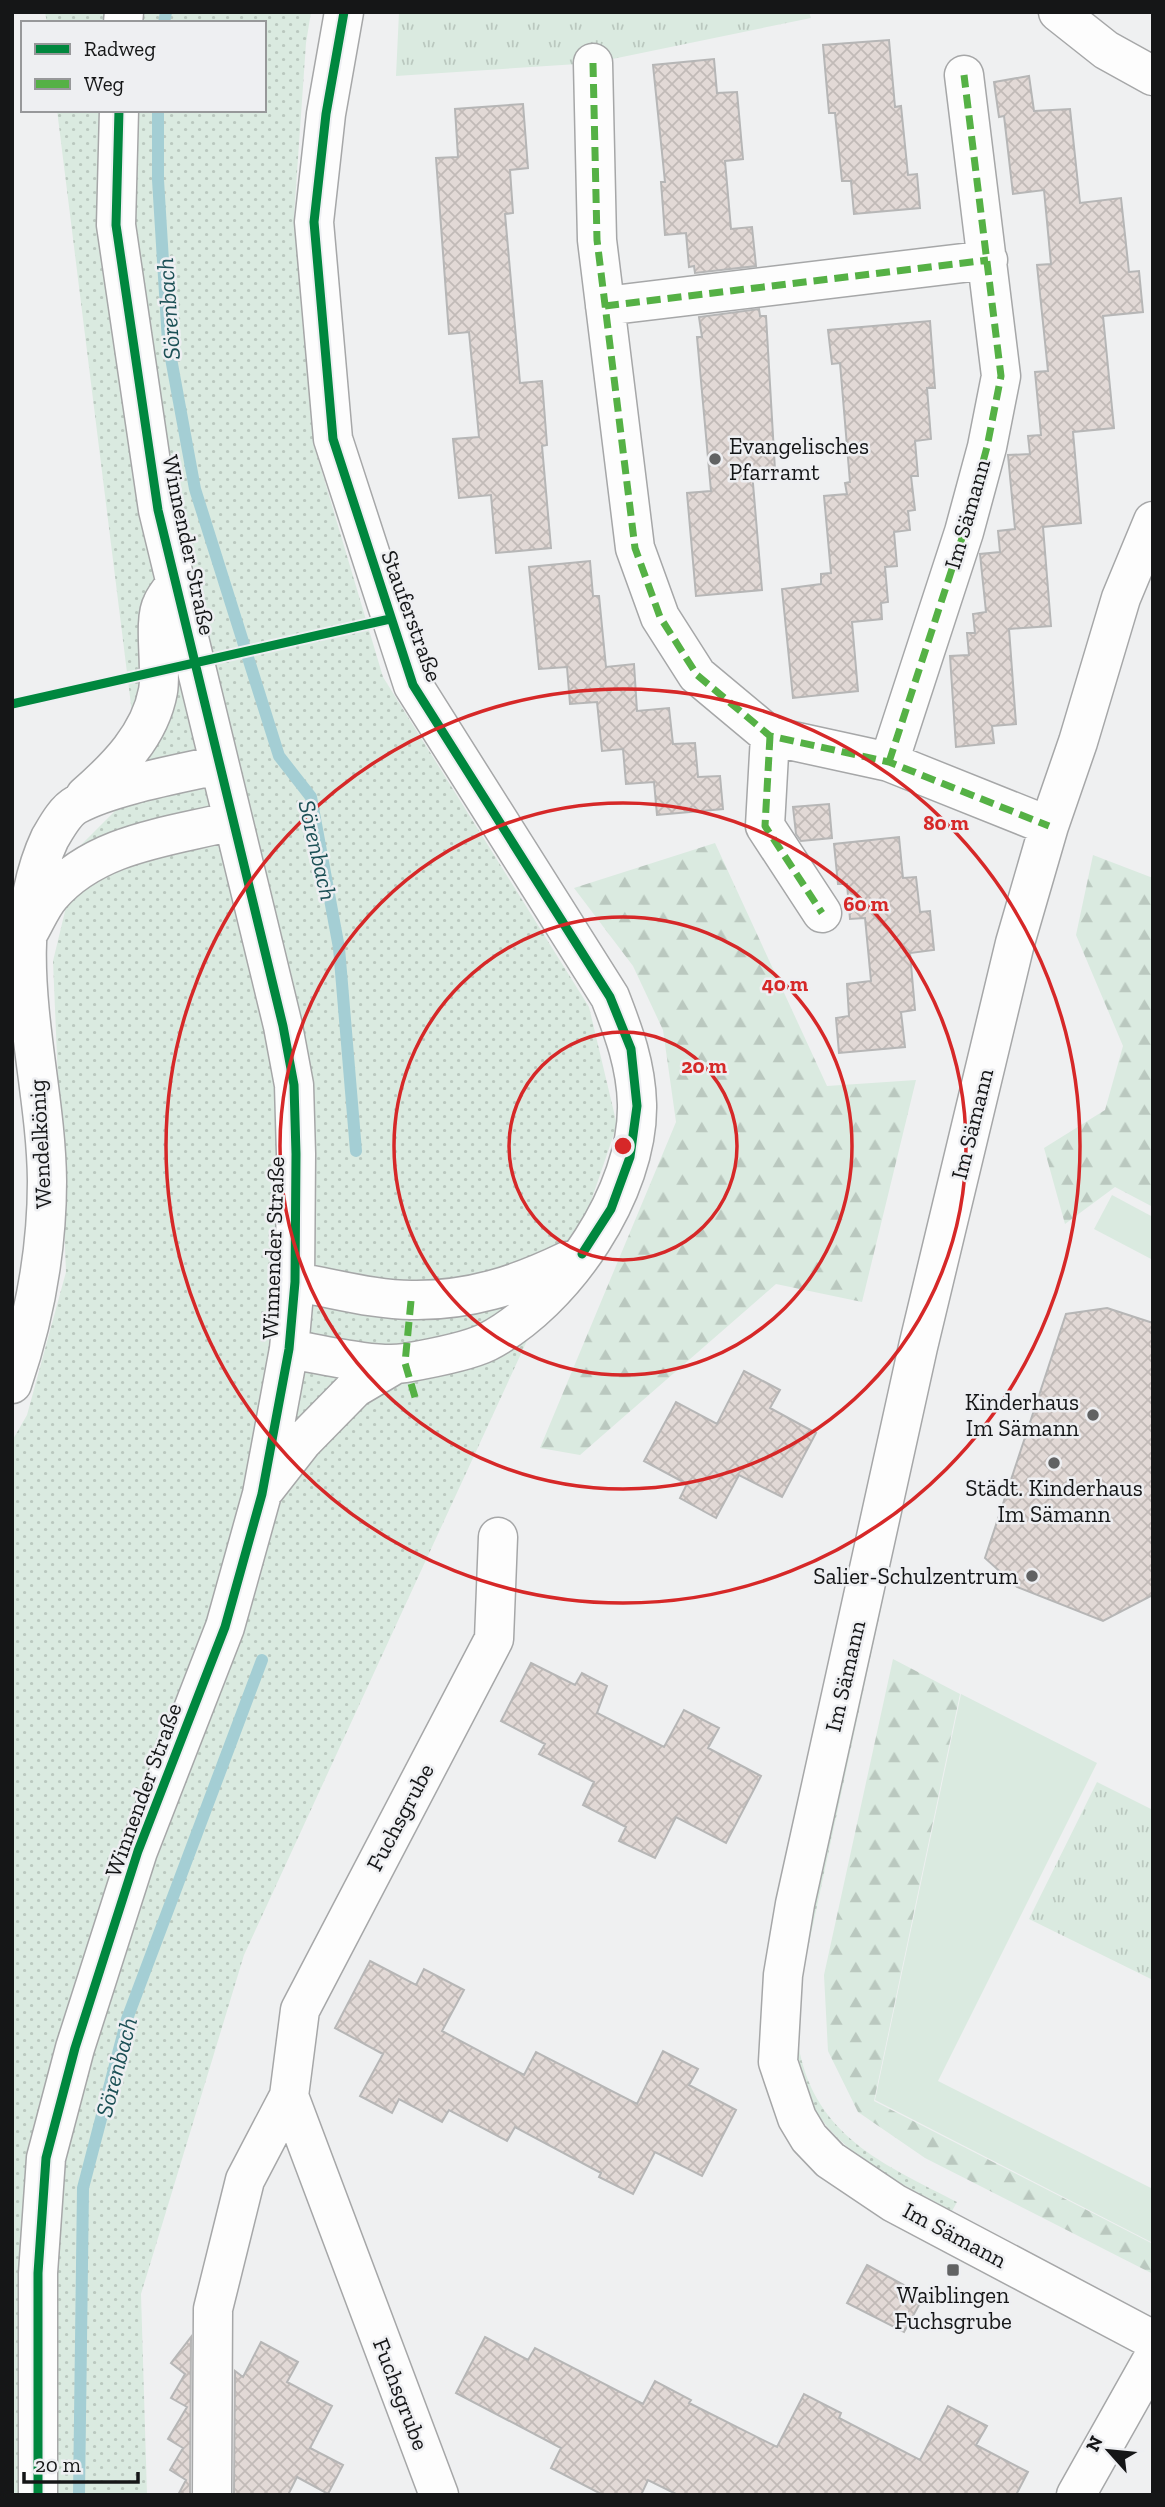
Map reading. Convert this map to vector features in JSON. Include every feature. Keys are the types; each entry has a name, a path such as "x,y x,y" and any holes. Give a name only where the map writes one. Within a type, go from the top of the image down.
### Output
{"street":[{"name":"Stauferstraße","path":"261,1494 302,1441 355,1388 394,1364 486,1342 539,1302 559,1283 582,1254 611,1209 630,1157 637,1106 631,1049 610,997 413,685 333,439 314,222 326,114 344,12"},
{"path":"1058,12 1106,50 1153,76"},
{"path":"593,63 597,240 635,548 660,617 697,675 771,736 889,762 1049,826"},
{"name":"Im Sämann","path":"889,762 964,532 1001,376 964,75"},
{"name":"Winnender Straße","path":"38,2495 38,2273 46,2158 75,2048 138,1851 225,1627 261,1494 289,1349 295,1282 294,1085 283,1026 158,510 116,225 119,112"},
{"path":"605,306 988,260"},
{"name":"Im Sämann","path":"1153,521 1121,598 1078,742 1049,826 1016,943 965,1150 828,1748 783,1975 778,2062 797,2118 809,2138 830,2161 894,2203 1153,2340"},
{"name":"Wendelkönig","path":"12,1384 30,1334 42,1274 47,1181 38,1079 22,979 26,902 41,854 74,806 117,768 136,743 158,691 160,606 176,584"},
{"path":"771,736 765,826 822,913"},
{"path":"74,806 138,784 218,765"},
{"path":"22,943 50,896 82,867 120,848 232,821"},
{"path":"295,1282 411,1301 475,1296 522,1283 582,1254"},
{"name":"Stauferstraße","path":"289,1349 394,1364"},
{"name":"Fuchsgrube","path":"212,2495 213,2309 245,2180 289,2096 300,2010 494,1639 498,1536"},
{"name":"Fuchsgrube","path":"289,2096 439,2495"},
{"path":"1076,2495 1153,2358"}],"green space":[{"path":"45,12 311,12 306,43 294,216 314,445 383,677 589,1007 617,1125 590,1204 244,1955 141,2294 147,2495 12,2495 12,1441 27,1415 66,1272 53,961 81,845 141,785 57,112 266,112 266,21 47,21"},
{"path":"399,12 809,12 811,18 593,63 396,76"},
{"path":"715,843 827,1086 916,1080 862,1302 776,1284 580,1455 540,1448 676,1122 663,1030 633,966 574,888"},
{"path":"1093,855 1153,878 1153,1207 1115,1187 1065,1224 1044,1148 1105,1110 1123,1046 1076,935"},
{"path":"1112,1195 1153,1217 1153,1260 1094,1229"},
{"path":"932,1371 805,1962 798,2010 798,2035 801,2058 811,2086 824,2110 841,2130 883,2163 957,2202 952,2211 877,2169 834,2134 803,2089 792,2052 791,2036 792,1995"},
{"path":"893,1659 960,1694 874,2101 1153,2244 1153,2274 925,2158 858,2112 828,2051 824,1975"},
{"path":"961,1694 1097,1763 938,2081 1153,2189 1153,2243 875,2100"},
{"path":"1097,1782 1153,1810 1153,1980 1029,1919"}],"building":[{"path":"889,40 895,107 901,106 908,175 917,174 920,208 854,214 851,181 842,181 835,113 829,113 823,45"},
{"path":"714,59 717,93 737,92 743,159 725,161 731,229 752,227 756,266 695,273 694,266 689,267 686,233 665,235 661,182 665,182 653,65"},
{"path":"1029,76 1034,111 1070,109 1080,203 1121,198 1129,272 1139,271 1143,312 1103,316 1114,428 1073,432 1081,523 1043,527 1051,626 1009,629 1016,724 992,726 994,743 956,747 950,656 969,655 967,633 975,633 973,614 986,612 980,554 1000,552 998,531 1015,529 1008,455 1030,454 1028,436 1041,435 1035,372 1048,371 1037,265 1051,264 1044,190 1013,194 1004,116 999,117 994,82"},
{"path":"523,104 528,168 510,170 513,213 505,214 520,383 542,381 547,445 542,446 551,548 496,553 491,495 459,498 453,439 479,437 469,332 449,334 436,158 458,157 455,109"},
{"path":"759,309 760,316 766,316 775,470 752,472 762,590 696,596 687,493 711,491 697,337 702,337 699,317"},
{"path":"930,321 935,388 927,388 931,439 915,441 918,476 911,476 915,510 908,511 910,530 894,532 897,566 885,567 888,602 881,603 882,619 852,622 858,691 793,698 782,589 821,584 821,574 831,573 824,496 847,494 845,483 850,482 840,363 832,364 828,330"},
{"path":"590,561 593,596 599,596 606,667 634,664 637,711 669,708 673,744 695,743 698,777 720,776 723,809 657,815 654,782 626,784 623,749 602,751 597,702 570,704 567,667 539,669 529,567"},
{"path":"829,804 832,838 801,841 796,834 793,807"},
{"path":"899,837 903,878 916,877 920,912 930,911 934,950 910,953 915,1010 901,1012 905,1047 839,1053 836,1018 849,1016 847,984 871,981 865,918 850,919 847,884 838,884 834,844"},
{"name":"Kinderhaus Im Sämann","path":"1107,1308 1153,1323 1153,1595 1103,1621 1017,1587 985,1558 1066,1314"},
{"path":"744,1371 780,1390 770,1408 816,1433 782,1497 739,1475 716,1518 680,1498 687,1484 644,1461 676,1402 717,1424"},
{"path":"531,1663 575,1685 582,1673 607,1686 597,1713 664,1747 684,1710 719,1728 708,1748 761,1776 726,1843 676,1817 655,1858 619,1841 626,1827 583,1805 594,1782 539,1754 545,1744 501,1721"},
{"path":"370,1961 416,1985 424,1969 464,1990 442,2031 524,2075 536,2052 637,2104 663,2051 698,2069 689,2085 736,2110 702,2176 655,2152 633,2194 599,2177 601,2173 515,2127 507,2141 449,2110 442,2122 399,2099 392,2113 360,2096 383,2054 335,2028"},
{"path":"867,2265 924,2296 904,2332 847,2303"},
{"path":"191,2337 190,2495 178,2495 186,2480 170,2470 183,2448 168,2439 187,2407 171,2398 185,2374 171,2363"},
{"path":"485,2337 528,2360 535,2348 643,2404 655,2381 691,2400 689,2403 777,2447 804,2394 841,2413 839,2418 920,2460 948,2406 987,2426 976,2445 1028,2472 1016,2495 678,2495 648,2480 641,2495 603,2495 551,2468 561,2448 456,2393"},
{"path":"261,2342 298,2362 287,2382 332,2406 310,2448 343,2465 328,2494 297,2477 288,2495 234,2495 235,2371 243,2377"}],"waterway":[{"name":"Sörenbach","path":"164,21 166,12"},
{"name":"Sörenbach","path":"158,112 158,180 168,342 195,489 279,756 311,797 339,948 356,1151"},
{"name":"Sörenbach","path":"79,2495 83,2188 127,2019 262,1660"}],"marked path":[{"path":"593,63 597,240 635,548 660,617 697,675 770,736 889,762 1049,826"},
{"path":"889,762 964,532 987,447 1001,376 964,75"},
{"path":"605,306 988,260"},
{"path":"770,736 765,826 822,913"},
{"path":"411,1301 405,1363 417,1404"}],"cycle path":[{"path":"344,12 326,114 314,222 333,439 413,685 610,997 631,1049 637,1106 630,1157 611,1209 582,1254"},
{"path":"38,2495 38,2273 46,2158 75,2048 138,1851 225,1627 262,1494 289,1349 295,1282 294,1085 283,1026 158,510 116,225 119,112"},
{"path":"12,704 390,619"}],"place":[{"name":"Evangelisches Pfarramt","path":"715,459"},
{"name":"Kinderhaus Im Sämann","path":"1093,1415"},
{"name":"Städt. Kinderhaus Im Sämann","path":"1054,1463"},
{"name":"Salier-Schulzentrum","path":"1032,1576"},
{"name":"Waiblingen Fuchsgrube","path":"953,2270"}]}
